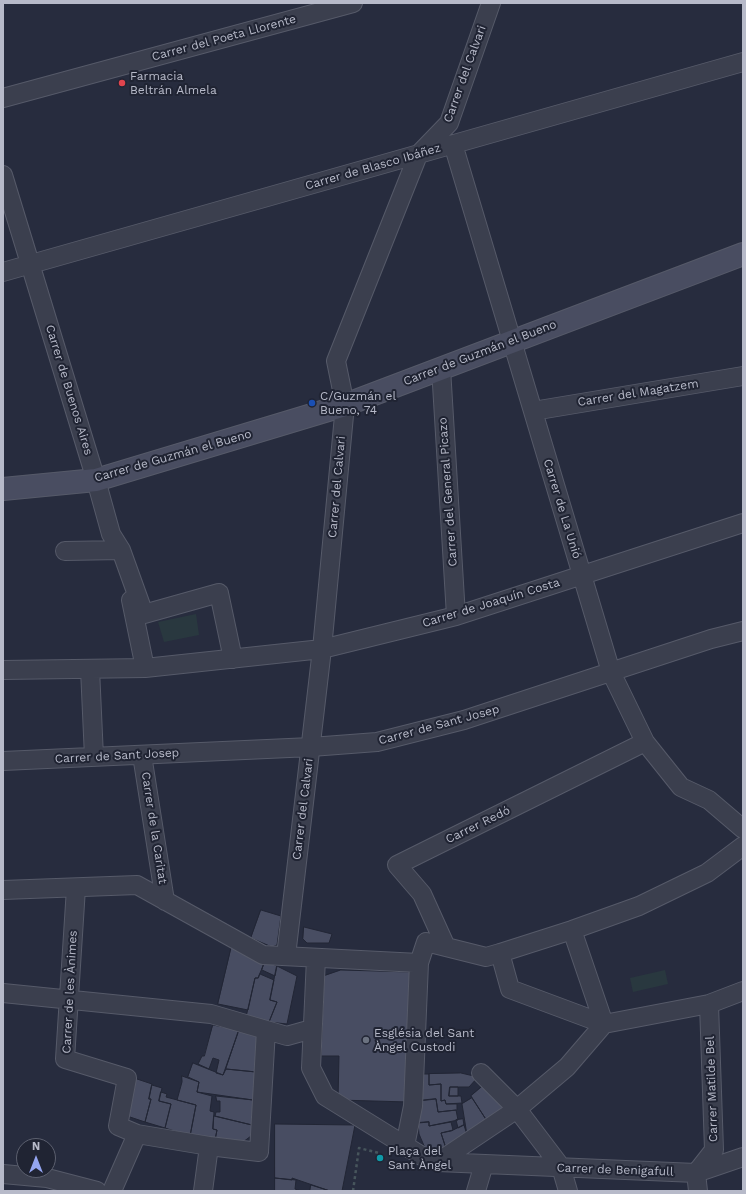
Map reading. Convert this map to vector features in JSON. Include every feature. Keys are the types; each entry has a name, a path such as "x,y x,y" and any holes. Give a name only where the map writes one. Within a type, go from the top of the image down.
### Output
{"street":[{"name":"Carrer del Poeta Llorente","path":"3,98 297,10 353,3"},
{"name":"Carrer del Calvari","path":"286,956 322,649 345,405 336,361 418,154 449,123 491,3"},
{"name":"Carrer de Blasco Ibáñez","path":"3,272 743,62"},
{"name":"Carrer de La Unió","path":"453,144 611,672 645,742 681,787 708,800 743,829"},
{"name":"Carrer de Buenos Aires","path":"3,175 111,534 121,550"},
{"name":"Carrer de Guzmán el Bueno","path":"3,489 96,480 345,405 743,254"},
{"name":"Carrer del General Picazo","path":"441,368 456,616"},
{"name":"Carrer del Magatzem","path":"533,411 743,376"},
{"name":"Carrer de Joaquín Costa","path":"145,668 322,649 456,616 743,523"},
{"path":"65,551 121,550"},
{"path":"121,550 144,614 219,592 233,659"},
{"path":"3,670 145,668 121,550"},
{"name":"Carrer de Sant Josep","path":"3,761 311,747 385,740 464,720 711,639 743,631"},
{"path":"90,669 94,757"},
{"name":"Carrer Redó","path":"446,947 422,894 397,865 645,742"},
{"name":"Carrer de la Caritat","path":"142,755 165,901"},
{"path":"405,1146 413,1106 413,1072 419,963 426,942 486,956 500,953 572,930 639,906 707,873 743,846"},
{"path":"3,890 136,885 263,955 419,963"},
{"name":"Carrer de les Ànimes","path":"76,888 65,1059 127,1078 118,1126 137,1134"},
{"path":"572,930 604,1024"},
{"path":"500,953 510,989 604,1024 709,1004 743,991"},
{"path":"316,958 311,1068 325,1096 361,1117 405,1146 438,1162 484,1164 476,1191"},
{"path":"3,994 69,999 211,1014 288,1036 312,1029"},
{"name":"Carrer Matilde Bel","path":"696,1173 714,1150 709,1004"},
{"path":"438,1162 516,1109 567,1067 604,1024"},
{"path":"112,1191 137,1134 207,1146 259,1152 266,1030"},
{"path":"481,1073 516,1109 561,1168 568,1191"},
{"path":"204,1191 207,1146"},
{"name":"Carrer de Benigafull","path":"484,1164 696,1173 743,1157"},
{"path":"696,1173 698,1191"},
{"path":"3,1174 47,1185 97,1191"}],"path":[{"path":"353,1191 359,1148 381,1153"}],"shaded area":[{"path":"196,614 199,635 164,642 158,622"},
{"path":"665,970 668,984 633,992 630,978"}],"building":[{"path":"261,910 281,916 277,945 272,947 251,938"},
{"path":"304,927 332,934 329,943 307,943 303,939"},
{"path":"232,945 265,961 258,978 255,978 248,1010 218,1004"},
{"path":"265,961 277,966 275,976 262,970"},
{"path":"277,966 297,976 287,1024 269,1022 277,1002 270,1000"},
{"name":"Església del Sant Àngel Custodi","path":"341,970 412,972 409,1102 338,1100 339,1056 321,1056 324,976"},
{"path":"260,974 274,980 270,1000 277,1002 269,1022 246,1017 255,978 258,978"},
{"path":"213,1025 239,1030 223,1075 216,1073 219,1060 213,1058 209,1069 198,1064 202,1056 204,1056"},
{"path":"239,1030 254,1033 258,1039 256,1072 226,1069"},
{"path":"193,1063 223,1075 226,1069 256,1072 253,1100 197,1092 199,1082 188,1077"},
{"path":"461,1073 478,1077 469,1087 450,1087 449,1096 461,1096 462,1103 446,1104 445,1100 441,1101 441,1084 429,1085 429,1074"},
{"path":"417,1074 429,1074 429,1085 441,1084 441,1101 445,1100 446,1104 457,1104 457,1110 438,1112 436,1099 418,1101"},
{"path":"182,1076 199,1082 197,1092 212,1096 210,1111 214,1112 213,1129 217,1130 215,1140 190,1136 196,1105 177,1100 182,1082"},
{"path":"131,1077 152,1084 149,1099 151,1099 145,1122 121,1114"},
{"path":"152,1085 162,1088 159,1101 171,1104 165,1128 145,1122 151,1099 149,1099"},
{"path":"484,1085 503,1106 498,1114 487,1121 471,1096"},
{"path":"450,1087 458,1087 458,1096 449,1096"},
{"path":"161,1092 167,1094 166,1097 196,1105 190,1136 165,1128 171,1104 159,1101"},
{"path":"216,1096 253,1100 252,1125 215,1116 216,1112 220,1112 220,1101 217,1101"},
{"path":"472,1098 487,1121 467,1135 462,1104"},
{"path":"436,1099 438,1112 456,1110 458,1120 429,1126 429,1122 418,1123 418,1101"},
{"path":"214,1116 252,1125 251,1136 243,1142 215,1140 217,1130 213,1129"},
{"path":"463,1119 464,1125 458,1128 456,1120"},
{"path":"429,1122 429,1126 451,1122 453,1130 441,1133 446,1149 425,1148 419,1134 418,1123"},
{"path":"275,1124 355,1125 342,1191 330,1191 292,1178 292,1180 275,1178"},
{"path":"464,1125 467,1135 446,1148 441,1133 451,1131"},
{"path":"275,1178 296,1180 295,1189 301,1191 275,1191"},
{"path":"311,1185 330,1191 310,1191"}],"place":[{"name":"Farmacia Beltrán Almela","path":"122,83"},
{"name":"C/Guzmán el Bueno, 74","path":"312,403"},
{"name":"Església del Sant Àngel Custodi","path":"366,1040"},
{"name":"Plaça del Sant Àngel","path":"380,1158"}]}
